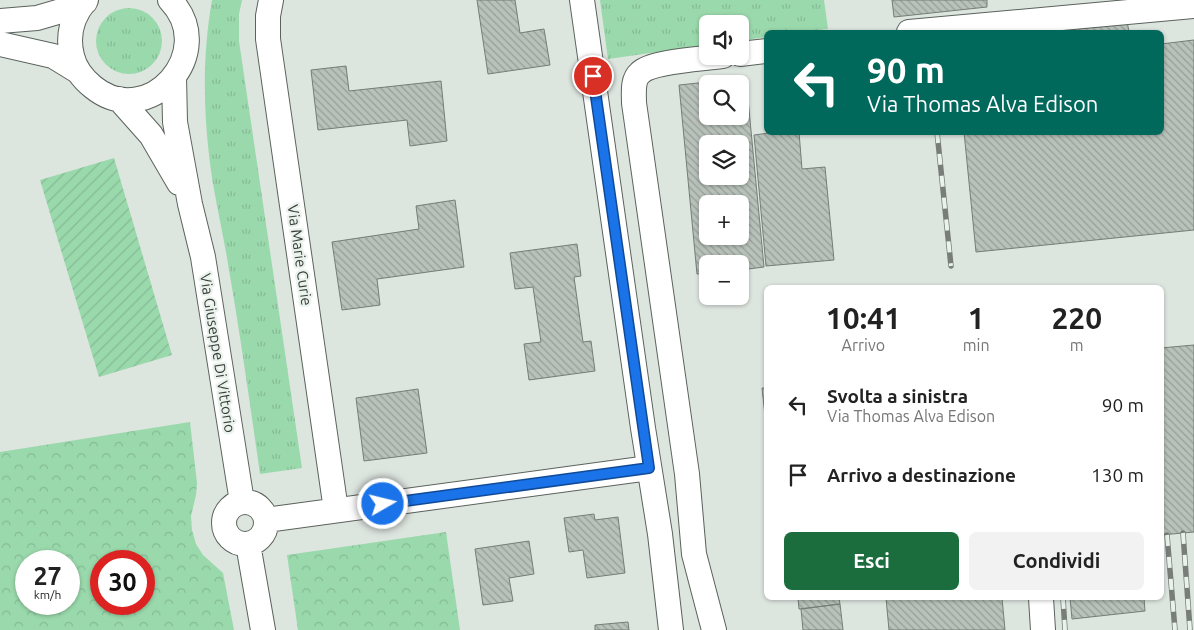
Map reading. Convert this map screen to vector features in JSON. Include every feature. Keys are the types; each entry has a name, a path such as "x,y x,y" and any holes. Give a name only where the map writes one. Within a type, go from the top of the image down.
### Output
{"street":[{"path":"0,22 38,18 61,11 85,0"},
{"path":"85,0 75,18 70,36 73,61 86,82 96,90 107,96 132,100 156,93 166,86 181,66 187,42 178,6"},
{"name":"Via Marie Curie","path":"271,0 268,16 268,39 336,510"},
{"path":"582,0 660,534 670,630"},
{"path":"931,30 1194,6"},
{"path":"0,44 53,56 79,72"},
{"path":"749,53 764,51"},
{"path":"699,60 653,67 640,73 634,86 634,103 687,474 694,554 714,630"},
{"name":"Via Giuseppe Di Vittorio","path":"174,77 175,122 190,204 205,264 242,502"},
{"name":"Via Giuseppe Di Vittorio","path":"119,99 151,135 172,169 190,204"},
{"path":"266,520 649,468"},
{"path":"242,502 248,502 260,508 266,520 266,526 260,538 248,544 236,542 230,538 224,526 226,514 236,504 242,502"},
{"path":"248,544 263,630"},
{"path":"1041,600 1043,630"}],"green space":[{"path":"212,0 242,0 239,14 239,41 302,468 260,474 237,316 209,155 205,77 207,38"},
{"path":"600,0 824,0 828,29 764,30 764,37 749,40 749,15 699,15 699,46 608,59"},
{"path":"123,8 135,8 147,13 157,23 162,35 160,54 147,69 135,74 123,74 111,69 101,59 96,47 96,35 101,23 111,13"},
{"path":"114,158 172,355 99,377 40,180"},
{"path":"190,422 197,483 191,516 192,530 196,544 203,555 223,573 234,630 0,630 0,452"},
{"path":"446,532 460,630 298,630 287,555"}],"building":[{"path":"477,0 515,0 520,33 544,29 550,65 488,74"},
{"path":"892,0 987,0 987,7 894,17"},
{"path":"1127,21 1129,30 1044,30"},
{"path":"1194,40 1194,230 976,252 964,135 1164,135 1164,44"},
{"path":"346,66 349,91 441,81 447,141 410,146 407,120 318,130 311,70"},
{"path":"699,83 699,125 749,125 749,110 764,267 749,269 749,255 699,255 699,274 697,274 679,85"},
{"path":"754,135 799,135 802,169 825,167 834,260 766,266"},
{"path":"455,200 464,267 377,279 380,305 342,310 332,242 419,229 416,206"},
{"path":"577,244 581,276 574,277 583,342 591,341 595,371 529,380 524,344 541,342 533,287 515,289 510,253"},
{"path":"1194,345 1194,532 1164,535 1164,348"},
{"path":"762,388 764,388 764,406"},
{"path":"418,389 427,453 364,461 356,398"},
{"path":"594,514 595,520 618,517 625,573 587,578 583,550 569,552 564,518"},
{"path":"529,541 534,574 509,578 513,601 483,605 475,549"},
{"path":"798,600 839,600 840,604 799,609"},
{"path":"886,600 1002,600 1005,630 889,630"},
{"path":"1070,600 1144,600 1145,611 1072,619"},
{"path":"840,604 843,630 803,630 801,609"},
{"path":"628,622 629,630 595,630 595,625"}],"railway":[{"path":"937,135 951,266"},
{"path":"1183,533 1190,630"},
{"path":"1167,535 1175,630"},
{"path":"1063,600 1065,630"}],"route":[{"path":"383,504 649,468 593,76"}]}
